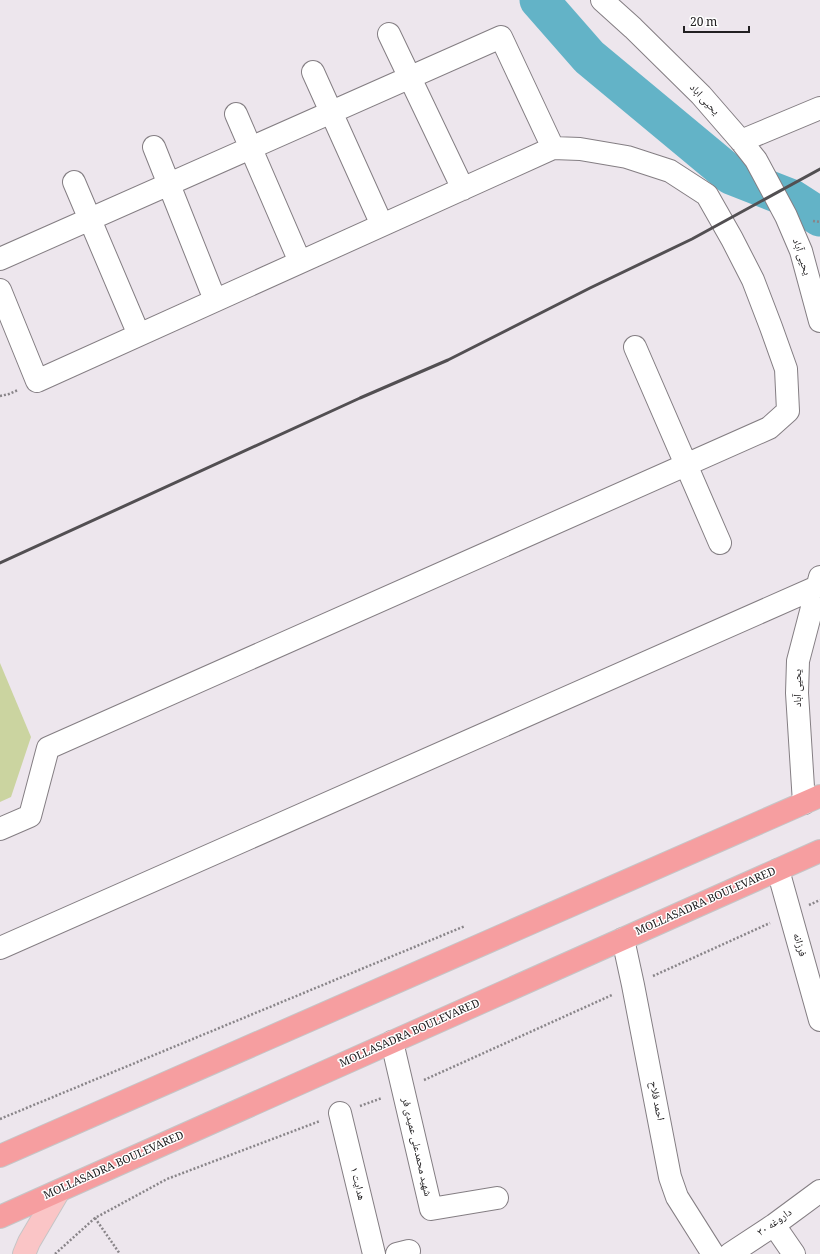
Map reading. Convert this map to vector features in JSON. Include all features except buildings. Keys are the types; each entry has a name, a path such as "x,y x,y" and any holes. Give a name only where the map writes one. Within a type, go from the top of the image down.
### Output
{"highway":[{"path":"0,1156 812,799"},
{"name":"MOLLASADRA BOULEVARED","path":"0,1217 820,852"}],"main road":[{"path":"24,1254 29,1242 59,1191"}],"street":[{"name":"یحیی اباد","path":"602,0 633,28 701,95 742,141 756,160 786,216"},
{"path":"389,34 463,189"},
{"path":"2,253 90,220 501,36 553,148"},
{"path":"313,72 382,225"},
{"path":"742,141 820,108"},
{"path":"236,114 300,262"},
{"path":"154,147 215,300"},
{"path":"0,290 37,381 553,148 627,156 670,171 707,195 753,280 786,369 788,411 769,428 48,748 30,816 0,829"},
{"path":"74,182 138,335"},
{"name":"یحیی آباد","path":"786,216 800,251 820,321"},
{"path":"635,347 720,543"},
{"path":"0,948 818,582"},
{"name":"یحیی آباد","path":"812,799 797,693 798,662 818,582"},
{"name":"فرزانه","path":"778,870 818,1006"},
{"name":"احمد فلاح","path":"623,939 670,1177 677,1197 712,1254"},
{"name":"شهید محمدعلی عمیدی فر","path":"392,1042 431,1209 497,1198"},
{"name":"هدایت ۱","path":"340,1114 374,1254"},
{"name":"داروغه ۳۰","path":"730,1254 820,1192"},
{"path":"774,1225 794,1254"}],"path":[{"path":"55,1254 95,1218 167,1179 403,1090 820,900"},
{"path":"0,1119 465,926"},
{"path":"95,1218 120,1254"}],"green space":[{"path":"0,663 31,737 11,797 0,802"}],"waterway":[{"path":"539,0 589,57 731,175 792,199 820,217"}],"railway":[{"path":"0,563 360,398 448,360 590,288 692,239 820,169"}]}
